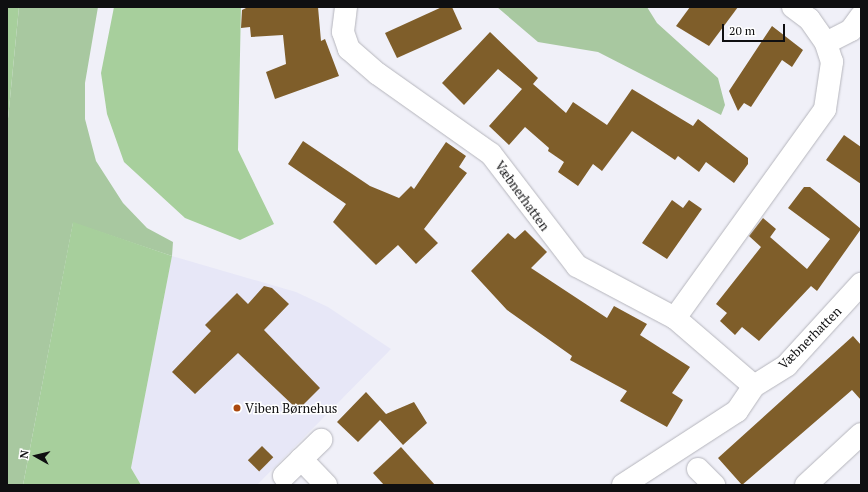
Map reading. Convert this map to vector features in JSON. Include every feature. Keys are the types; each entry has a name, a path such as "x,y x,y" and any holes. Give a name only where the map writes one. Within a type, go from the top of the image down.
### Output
{"street":[{"name":"Væbnerhatten","path":"346,7 343,32 349,48 374,71 491,154 577,266 675,318 754,386"},
{"path":"675,318 825,109 832,62 826,43 809,19 794,7"},
{"path":"826,43 851,30 861,16"},
{"name":"Væbnerhatten","path":"623,485 737,411 754,386 787,365 861,284"},
{"path":"806,485 861,434"},
{"path":"284,476 321,440"},
{"path":"301,459 326,485"},
{"path":"698,469 714,485"}],"shaded area":[{"name":"Viben Børnehus","path":"172,256 296,292 328,307 391,349 257,485 141,485 131,468"}],"green space":[{"path":"7,7 19,7 7,129"},
{"path":"19,7 98,7 85,83 85,119 96,161 123,203 147,228 173,242 172,256 73,223 23,485 7,485 7,129"},
{"path":"114,7 241,7 238,150 274,224 240,240 185,218 124,162 107,114 101,73"},
{"path":"497,7 647,7 657,23 718,78 725,105 721,115 598,52 538,42"},
{"path":"73,222 172,256 131,468 141,485 23,485"}],"building":[{"path":"248,7 318,7 321,41 325,39 339,76 275,99 266,72 286,64 283,35 251,37 250,27 241,28 242,10"},
{"path":"442,7 452,7 462,29 397,58 385,33"},
{"path":"690,7 738,7 709,46 676,26"},
{"path":"772,26 803,50 792,67 782,60 751,107 744,103 738,111 729,91"},
{"path":"490,32 538,78 533,84 566,113 573,102 607,125 632,89 693,126 698,119 748,158 748,164 734,183 706,162 699,172 678,156 675,160 632,131 602,171 593,164 578,186 558,172 564,162 548,151 549,148 525,127 509,145 489,126 522,89 498,69 464,105 442,83"},
{"path":"844,135 861,147 861,184 826,160"},
{"path":"303,141 370,186 399,198 411,186 414,189 446,142 466,156 459,167 467,173 424,229 438,243 416,264 398,245 376,265 333,222 346,204 288,164"},
{"path":"804,187 810,187 861,229 817,291 811,286 759,341 742,327 735,335 720,321 727,313 716,304 761,247 749,236 763,218 776,229 770,237 807,269 830,239 788,208"},
{"path":"672,200 683,208 689,200 702,209 667,259 642,243"},
{"path":"525,230 547,252 531,268 607,318 614,306 647,324 640,335 690,367 672,393 683,400 667,427 620,401 627,391 570,360 572,356 507,310 471,271 508,233 515,239"},
{"path":"264,286 272,288 289,304 264,330 320,388 298,410 238,353 195,394 172,372 211,331 205,325 237,293 248,304"},
{"path":"853,336 861,345 861,400 852,390 742,485 718,458"},
{"path":"366,392 386,414 414,402 427,423 403,445 380,420 358,442 337,422"},
{"path":"262,446 273,457 259,471 248,460"},
{"path":"401,447 435,485 384,485 373,473"}],"place":[{"name":"Viben Børnehus","path":"237,408"}]}
